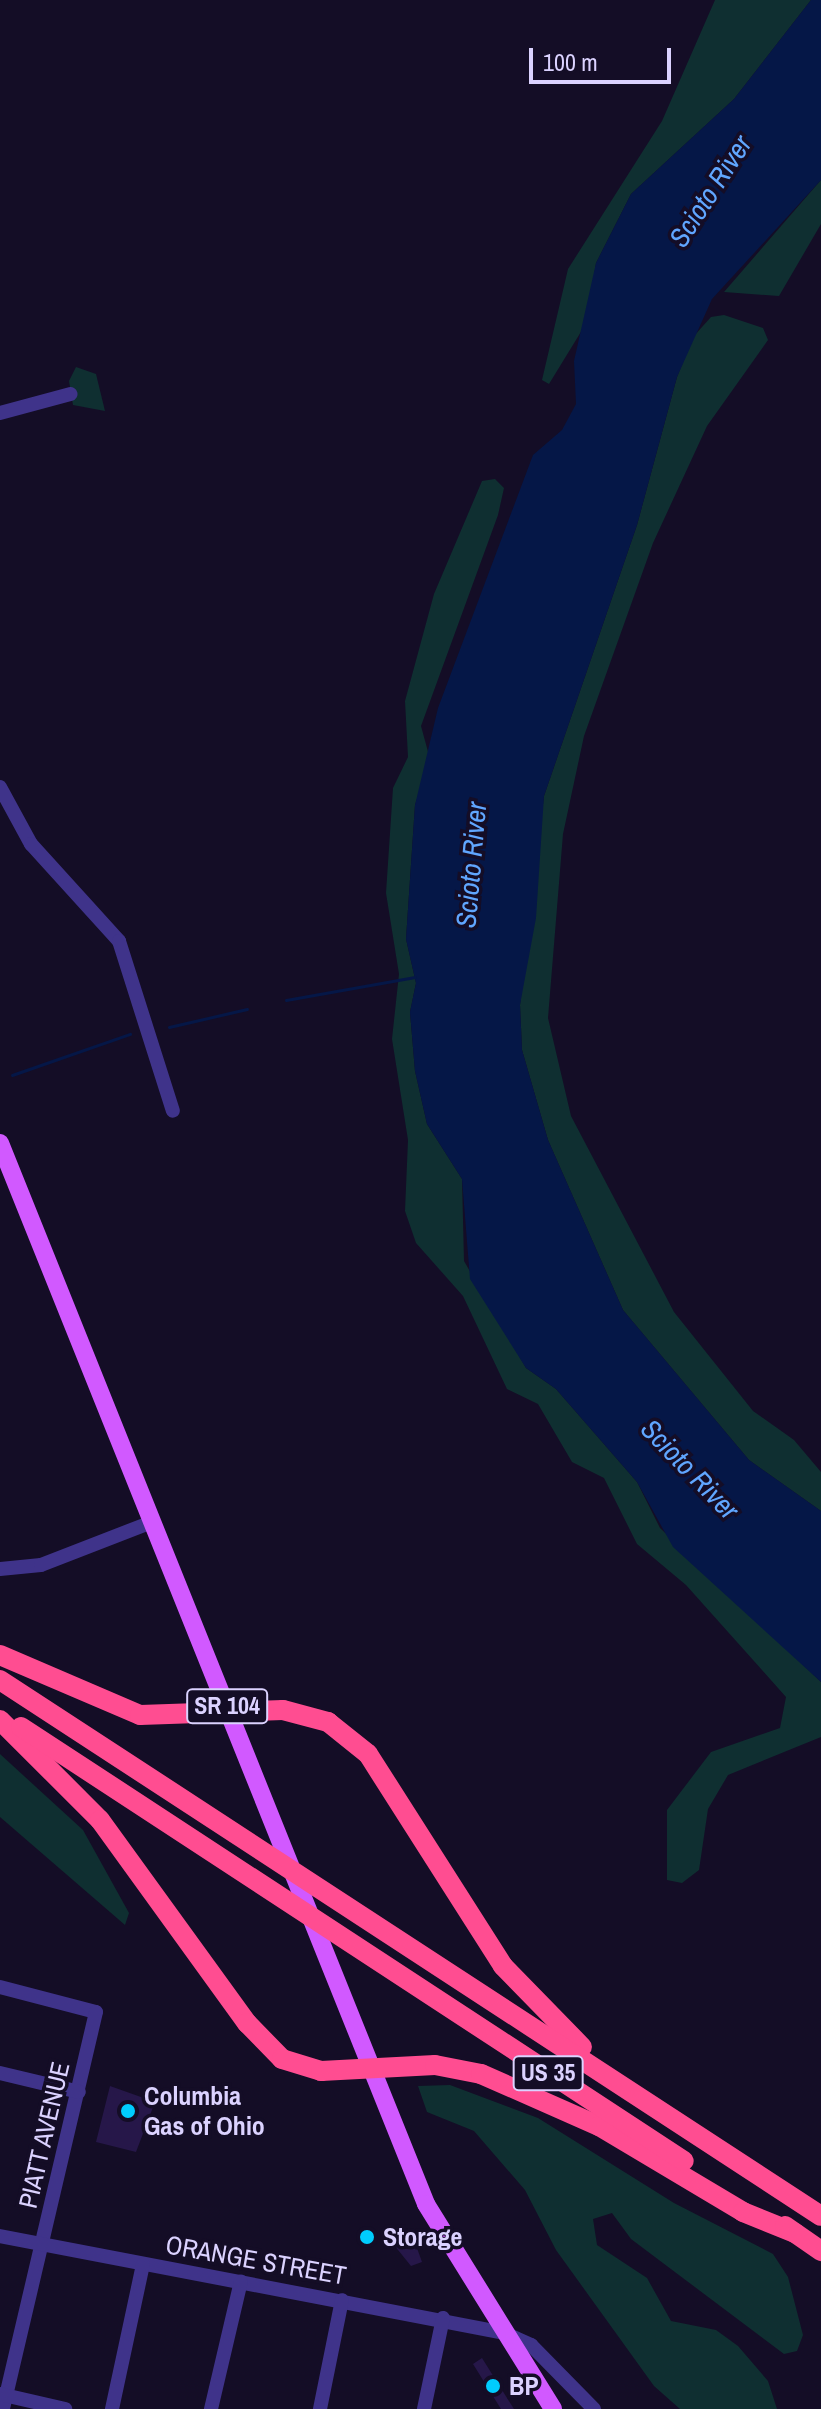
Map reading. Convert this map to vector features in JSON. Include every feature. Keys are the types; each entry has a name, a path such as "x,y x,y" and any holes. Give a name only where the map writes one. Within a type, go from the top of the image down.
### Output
{"highway":[{"path":"0,1655 140,1715 228,1708 283,1710 328,1722 368,1754 468,1921 538,2009 646,2100"},
{"name":"US 35","path":"0,1680 821,2216"},
{"name":"US 35","path":"0,1713 740,2203"},
{"path":"0,1720 100,1820 267,2048 309,2069 373,2074 435,2065 481,2074 599,2126 795,2233 818,2249"}],"main road":[{"name":"SR 104","path":"0,1143 373,2074 441,2233 553,2409"}],"street":[{"path":"0,413 71,394"},
{"path":"0,787 31,844 119,941 173,1111"},
{"path":"0,1569 41,1565 152,1522"},
{"name":"PIATT AVENUE","path":"0,1987 96,2012 43,2246 3,2399"},
{"path":"0,2073 79,2092"},
{"name":"ORANGE STREET","path":"0,2236 443,2318 504,2333 531,2345 594,2409"},
{"path":"112,2409 143,2264"},
{"path":"211,2409 241,2281"},
{"path":"320,2409 342,2300"},
{"path":"424,2409 443,2318"},
{"path":"3,2399 65,2409"}],"green space":[{"path":"715,0 811,0 734,99 631,194 596,263 587,322 549,384 542,380 568,269 662,121"},
{"path":"821,180 821,224 779,296 724,292"},
{"path":"724,315 763,328 768,340 707,426 653,543 584,736 563,834 548,1018 571,1116 674,1312 753,1411 794,1440 821,1472 821,1511 749,1460 623,1310 548,1140 522,1050 520,1005 544,796 637,525 677,377 693,337 711,317"},
{"path":"76,367 96,374 105,411 73,405 69,381"},
{"path":"495,479 504,488 498,515 421,726 430,759 415,805 406,939 416,983 410,1012 415,1071 427,1124 462,1179 464,1261 526,1368 556,1389 637,1482 660,1528 821,1682 821,1737 728,1775 708,1809 699,1870 682,1883 667,1880 667,1810 711,1752 780,1728 786,1697 686,1585 637,1544 604,1478 572,1462 538,1404 507,1389 463,1296 416,1243 405,1211 408,1140 392,1039 399,974 386,893 393,788 408,757 405,701 434,594 482,481"},
{"path":"0,1754 83,1830 129,1913 125,1925 0,1817"},
{"path":"450,2085 538,2118 674,2203 773,2254 788,2277 803,2335 797,2351 784,2354 631,2239 612,2213 593,2219 597,2245 647,2278 671,2321 716,2330 738,2346 768,2381 777,2409 680,2409 654,2386 556,2250 525,2190 474,2131 427,2112 418,2086"}],"water":[{"name":"Scioto River","path":"811,0 821,0 821,180 712,299 677,377 637,525 544,796 536,918 520,1005 522,1050 548,1140 623,1310 749,1460 821,1511 821,1682 673,1547 637,1482 556,1389 526,1368 470,1279 462,1179 427,1124 415,1071 410,1012 416,983 406,939 415,805 438,708 533,455 562,430 576,404 574,361 596,263 631,194 734,99"}],"building":[{"name":"Columbia Gas of Ohio","path":"110,2086 155,2102 136,2152 96,2142"},
{"path":"413,2237 422,2262 411,2266 394,2245"},
{"name":"BP","path":"482,2358 514,2409 501,2409 473,2364"}],"waterway":[{"path":"286,1000 415,977"},
{"path":"169,1027 247,1009"},
{"path":"12,1075 130,1034"}],"place":[{"name":"Columbia Gas of Ohio","path":"128,2111"},
{"name":"Storage","path":"367,2237"},
{"name":"BP","path":"493,2386"}]}
